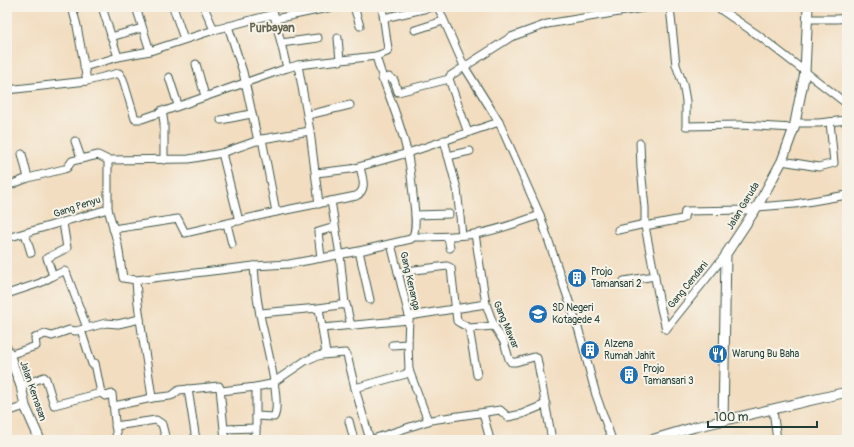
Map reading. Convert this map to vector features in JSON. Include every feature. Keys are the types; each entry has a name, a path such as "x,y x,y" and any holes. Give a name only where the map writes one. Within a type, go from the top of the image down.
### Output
{"street":[{"path":"72,7 78,26 87,81"},
{"path":"102,7 118,57"},
{"path":"136,7 150,51"},
{"path":"173,7 184,39"},
{"path":"84,67 118,57 150,51 184,39 273,13 332,7"},
{"path":"354,7 360,26"},
{"path":"7,90 87,81 119,73 123,79 135,119 142,118 298,65 340,61 384,54 388,49 382,7"},
{"path":"384,18 432,7"},
{"path":"438,7 464,66 499,122 540,216 579,331 598,402 612,440"},
{"path":"382,79 389,78 394,80 398,92 449,78 464,66 511,37 547,24 649,7"},
{"path":"670,7 676,65 686,101 686,126 795,125 847,120"},
{"path":"717,7 758,35 847,104"},
{"name":"Jalan Garuda","path":"726,254 757,207 782,161 795,125 805,72 808,7"},
{"path":"207,8 214,30"},
{"path":"273,13 287,68"},
{"path":"807,18 847,18"},
{"path":"415,30 443,21"},
{"path":"228,26 245,83 251,114 260,140 276,212"},
{"path":"111,37 142,28"},
{"path":"281,43 318,38"},
{"path":"338,38 340,61"},
{"path":"376,56 382,79 393,104 408,153 415,215 413,237"},
{"path":"196,64 205,96"},
{"path":"298,65 308,115 319,204"},
{"path":"169,77 178,105"},
{"path":"449,78 468,133"},
{"path":"308,115 350,105"},
{"path":"162,110 164,160"},
{"path":"221,120 251,114"},
{"path":"316,173 360,167 408,153 499,122"},
{"path":"782,161 819,167 834,163 830,122"},
{"path":"7,184 15,184 28,178 67,168 72,161 98,155 108,160 189,159 222,153 260,140 310,131"},
{"path":"444,140 457,189 462,235"},
{"path":"75,141 81,158"},
{"path":"624,282 655,276 645,225 640,143"},
{"path":"448,156 470,151"},
{"path":"222,153 239,221"},
{"path":"22,154 28,178"},
{"name":"Gang Penyu","path":"7,238 108,209 108,160"},
{"path":"113,229 178,219 185,233 276,212 356,196 362,192 363,184 360,167"},
{"path":"618,230 682,219 684,218 685,211 746,210 757,207 795,204 847,195"},
{"path":"331,201 340,254 345,304 347,305 351,326"},
{"path":"108,209 118,245 123,278 136,280 254,266 289,264 359,251 411,239 413,237 448,237 475,234 498,229 540,216"},
{"path":"415,215 449,214"},
{"path":"53,276 48,257 67,248 63,222"},
{"path":"227,224 232,244"},
{"path":"321,258 318,232 335,227"},
{"path":"25,233 31,253"},
{"name":"Gang Mawar","path":"475,234 486,304 494,326 504,342 509,359 511,362 516,362 534,357 537,358 552,440"},
{"path":"448,237 450,248"},
{"name":"Gang Kenanga","path":"391,244 409,318 409,370 428,421"},
{"path":"359,251 370,300"},
{"path":"723,421 726,254"},
{"name":"Gang Cendani","path":"655,276 660,309 666,329 726,254"},
{"path":"254,266 260,313 274,382 276,402 275,416 256,416"},
{"path":"398,272 447,266 450,268 458,322 469,328 494,326"},
{"path":"7,294 40,283 64,271 66,272 79,304 92,364 94,363 101,393"},
{"path":"136,280 138,309 152,398"},
{"path":"260,313 345,304"},
{"path":"322,328 351,326 409,318 486,304"},
{"path":"318,308 326,354"},
{"path":"8,352 36,346 35,338 45,334 52,336 69,330 76,331 106,323 118,324 140,319"},
{"path":"469,328 477,375"},
{"path":"392,346 408,344"},
{"name":"Jalan Kemasan","path":"8,352 21,386 25,406 40,440"},
{"path":"221,390 269,385 305,361 314,357 326,354 345,353 347,355 370,440 428,421 500,410 508,417 522,414 546,404"},
{"path":"355,388 406,374 409,370"},
{"path":"21,386 44,377 46,379 54,405 101,393 104,396 112,394 117,440"},
{"path":"114,406 170,396 179,390 219,386 221,390 224,440"},
{"path":"248,440 256,434 256,387"},
{"path":"188,389 196,440"},
{"path":"651,440 695,427 847,392"},
{"path":"7,412 25,406"},
{"path":"773,410 778,440"},
{"path":"483,413 490,440"},
{"path":"115,426 156,420 162,424 166,440"},
{"path":"349,422 354,440"},
{"path":"224,429 256,428"},
{"path":"394,432 394,440"}],"place":[{"name":"Projo Tamansari 2","path":"577,278"},
{"name":"SD Negeri Kotagede 4","path":"538,314"},
{"name":"Alzena Rumah Jahit","path":"590,350"},
{"name":"Warung Bu Baha","path":"718,354"},
{"name":"Projo Tamansari 3","path":"629,375"}],"district":[{"name":"Purbayan","path":"272,28"}]}
